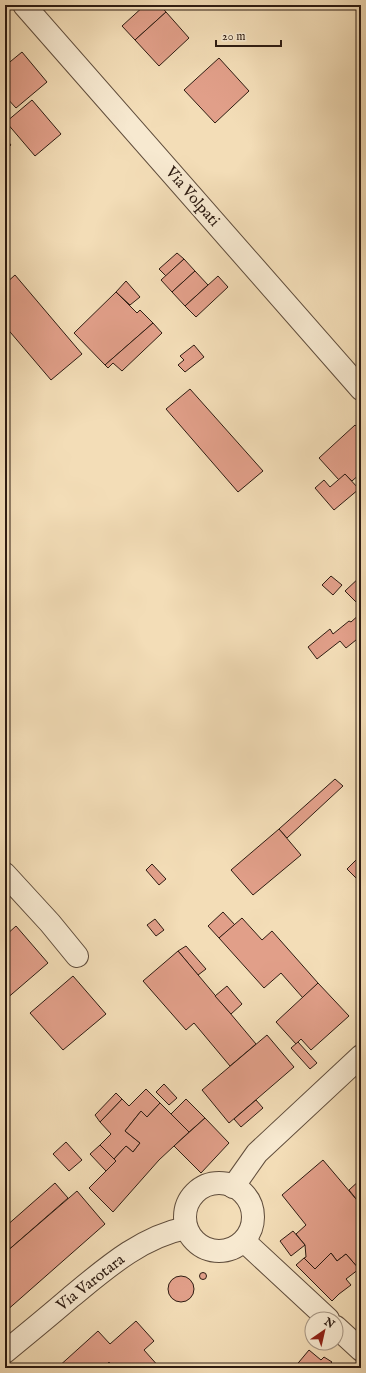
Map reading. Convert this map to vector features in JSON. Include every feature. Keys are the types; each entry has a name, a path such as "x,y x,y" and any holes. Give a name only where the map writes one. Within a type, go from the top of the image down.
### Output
{"street":[{"name":"Via Volpati","path":"24,5 361,389"},
{"path":"5,874 50,923 77,956"},
{"path":"233,1187 257,1153 361,1056"},
{"path":"214,1183 224,1183 233,1187 243,1192 253,1212 253,1223 249,1233 244,1241 233,1248 222,1251 210,1250 200,1246 191,1238 186,1228 184,1218 185,1208 190,1198 196,1191 204,1186 214,1183"},
{"name":"Via Varotara","path":"5,1352 120,1258 158,1236 174,1230 186,1228"},
{"path":"244,1241 319,1311"},
{"path":"344,1334 361,1350"}],"building":[{"path":"145,5 160,5 166,12 135,40 122,26"},
{"path":"166,12 189,38 159,66 135,40"},
{"path":"22,52 47,82 16,108 5,96 5,66"},
{"path":"219,58 249,91 215,123 184,90"},
{"path":"32,100 61,134 35,156 6,122"},
{"path":"5,138 11,145 5,150"},
{"path":"177,253 184,259 166,276 159,269"},
{"path":"184,259 195,271 172,292 161,280"},
{"path":"195,271 208,285 185,306 172,292"},
{"path":"15,275 82,354 51,380 5,326 5,284"},
{"path":"218,276 228,287 196,317 185,306"},
{"path":"126,281 140,297 130,305 116,292"},
{"path":"116,292 137,313 140,310 153,323 105,365 74,333"},
{"path":"153,323 162,333 122,371 113,363 108,368 105,365"},
{"path":"194,345 204,357 185,372 178,365 184,360 180,356"},
{"path":"190,389 263,471 238,492 166,409"},
{"path":"355,425 361,431 361,473 352,481 345,474 339,480 319,458"},
{"path":"345,474 359,489 334,510 315,488 324,480 330,487"},
{"path":"331,576 342,585 333,595 322,585"},
{"path":"361,576 361,607 345,591"},
{"path":"361,613 361,636 346,648 340,641 317,659 308,647 330,629 333,634"},
{"path":"335,779 343,786 287,838 279,829"},
{"path":"279,829 301,855 253,895 231,870"},
{"path":"361,855 361,883 347,869"},
{"path":"152,864 166,879 159,885 146,870"},
{"path":"223,912 235,925 219,938 208,926"},
{"path":"242,918 262,940 272,931 318,983 303,998 281,973 264,988 219,938"},
{"path":"155,919 164,930 156,936 147,925"},
{"path":"16,926 48,963 5,1000 5,936"},
{"path":"186,946 206,969 198,975 178,951"},
{"path":"178,951 256,1044 230,1066 194,1023 186,1030 143,981"},
{"path":"73,976 106,1014 63,1050 30,1013"},
{"path":"318,983 349,1016 311,1050 301,1039 296,1044 276,1022"},
{"path":"227,986 242,1004 231,1014 215,996"},
{"path":"267,1035 294,1067 229,1123 202,1090"},
{"path":"298,1042 317,1063 310,1069 291,1048"},
{"path":"164,1084 177,1098 169,1105 156,1092"},
{"path":"146,1089 160,1103 147,1117 141,1111 125,1131 140,1143 133,1152 126,1146 114,1159 100,1145 111,1134 100,1122 122,1099 129,1106"},
{"path":"116,1093 122,1099 100,1122 95,1115"},
{"path":"186,1099 205,1118 189,1132 171,1114"},
{"path":"256,1100 263,1108 241,1127 234,1119"},
{"path":"160,1103 189,1132 159,1160 113,1212 89,1188 116,1161 114,1159 126,1146 133,1152 140,1143 125,1131 141,1111 147,1117"},
{"path":"205,1118 229,1143 201,1173 174,1146"},
{"path":"66,1142 82,1160 69,1171 53,1154"},
{"path":"100,1145 116,1161 106,1171 90,1154"},
{"path":"323,1160 361,1205 361,1267 359,1269 346,1254 337,1261 331,1253 315,1269 304,1258 306,1257 305,1245 296,1234 306,1225 282,1195"},
{"path":"361,1179 361,1205 349,1190"},
{"path":"55,1183 68,1198 5,1253 5,1227"},
{"path":"77,1191 105,1224 5,1312 5,1253"},
{"path":"293,1231 305,1245 291,1256 280,1241"},
{"path":"331,1253 337,1261 346,1254 359,1269 346,1279 351,1285 332,1301 296,1265 304,1258 315,1269"},
{"path":"203,1273 206,1276 203,1279 200,1276"},
{"path":"181,1276 190,1280 194,1289 190,1298 181,1302 172,1298 168,1289 172,1280"},
{"path":"136,1321 154,1341 144,1350 160,1368 114,1368 109,1362 103,1368 57,1368 98,1331 110,1344"},
{"path":"308,1351 321,1360 324,1357 332,1362 329,1365 332,1368 294,1368"}]}
